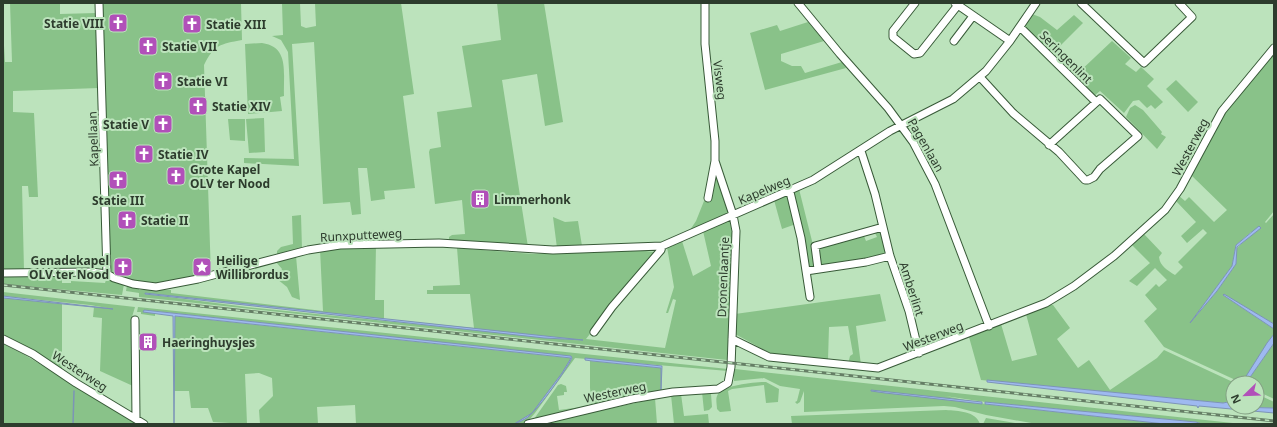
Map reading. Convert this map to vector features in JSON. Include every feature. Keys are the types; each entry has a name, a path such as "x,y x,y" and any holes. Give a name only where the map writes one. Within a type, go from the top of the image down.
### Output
{"street":[{"name":"Kapellaan","path":"99,3 107,274"},
{"name":"Visweg","path":"705,3 705,44 712,107 715,161 708,198"},
{"name":"Pagenlaan","path":"798,3 835,49 902,125 913,142 935,184 989,326"},
{"path":"915,3 893,31 893,37 914,54 920,53 957,4 1010,41"},
{"name":"Kapelweg","path":"439,243 539,250 662,246 790,192 826,173 902,125 953,99 980,77 1010,41 1036,3"},
{"path":"1081,3 1144,63 1192,17 1184,5"},
{"path":"954,41 973,16"},
{"name":"Seringenlint","path":"980,77 1013,113 1068,160 1085,180 1094,177 1100,169 1138,136 1100,99 1096,102 1020,27"},
{"name":"Westerweg","path":"528,424 632,399 673,392 721,388 730,380 732,339 769,356 869,368 882,367 1046,303 1074,286 1114,256 1153,222 1180,189 1222,112 1274,48"},
{"path":"1049,145 1096,102"},
{"name":"Amberlint","path":"861,151 875,194 890,256 905,299 919,353"},
{"name":"Visweg","path":"715,161 733,215"},
{"path":"790,192 801,238 810,298"},
{"name":"Dronenlaantje","path":"732,339 736,240 733,215"},
{"path":"818,269 815,246 883,226"},
{"name":"Runxputteweg","path":"3,273 91,272 107,274 125,282 156,287 198,280 317,248 355,244 439,243"},
{"path":"594,332 612,307 661,250 662,246"},
{"name":"Amberlint","path":"806,271 858,263 890,256"},
{"path":"135,320 136,419"},
{"name":"Westerweg","path":"3,339 32,354 76,383 144,424"}],"green space":[{"path":"10,3 60,3 60,14 96,13 99,88 13,91 13,112 34,113 38,197 29,197 28,186 22,186 24,270 3,271 3,29 5,62 12,62"},
{"path":"100,3 241,3 242,40 218,46 211,53 204,65 211,276 167,284 139,285 109,273"},
{"path":"282,3 300,3 301,26 306,28 316,26 315,3 401,3 414,94 403,96 415,188 384,191 385,199 371,201 367,168 358,168 361,214 352,215 350,202 323,204 314,42 292,44 299,166 244,163 244,158 294,159 288,52 281,40 272,36 283,35"},
{"path":"497,3 544,3 563,122 545,126 537,74 502,80 528,247 449,241 449,237 452,235 465,234 462,200 435,204 429,152 430,149 441,147 437,112 472,107 462,46 501,40"},
{"path":"1032,14 1040,17 1057,30 1074,15 1083,23 1054,52 1076,75 1112,41 1131,58 1125,64 1136,72 1141,67 1154,79 1147,86 1163,102 1155,109 1151,105 1147,108 1139,100 1133,101 1124,113 1100,91 1094,96 1024,26"},
{"path":"808,22 824,41 781,54 781,61 792,66 801,66 805,73 842,62 846,68 765,90 750,33 777,25 780,31"},
{"path":"262,43 271,45 281,55 284,70 284,96 280,97 282,111 248,114 245,44"},
{"path":"1274,53 1274,211 1265,222 1266,223 1274,214 1274,324 1223,295 1274,329 1274,334 1267,343 1250,375 1225,375 1164,347 1144,321 1157,309 1145,295 1156,284 1159,287 1167,280 1155,268 1137,286 1129,281 1150,263 1132,245 1144,234 1162,253 1159,257 1162,265 1175,275 1183,267 1178,262 1207,233 1203,229 1187,243 1181,236 1196,222 1175,200 1178,195 1185,201 1189,197 1214,222 1227,210 1191,175 1220,121 1232,103","holes":["1251,232 1253,233 1237,248 1236,264 1217,291 1191,322 1232,266 1236,245"]},
{"path":"1176,80 1198,102 1188,112 1166,89"},
{"path":"1135,105 1143,110 1162,132 1161,134 1166,137 1157,149 1126,117 1130,108"},
{"path":"264,118 265,152 249,153 246,119"},
{"path":"228,119 245,119 245,141 230,140"},
{"path":"715,168 730,213 688,233 696,221 704,201 710,201"},
{"path":"799,189 813,245 815,266 809,267 793,194"},
{"path":"784,196 788,197 796,224 782,229 774,200"},
{"path":"301,215 302,249 277,256 277,251 281,247 293,244 292,216"},
{"path":"553,217 565,222 578,221 582,246 557,248"},
{"path":"727,220 730,221 733,239 727,360 139,297 139,293 126,291 127,285 139,288 139,290 171,290 171,293 323,311 320,249 376,245 375,300 384,300 384,319 474,328 470,294 427,294 427,290 433,290 433,286 460,285 457,248 533,254 637,250 654,252 586,339 665,348 676,300 673,299 668,313 666,313 674,287 667,247 682,241 693,276 711,266 703,231","holes":["145,293 583,341 247,307"]},
{"path":"881,231 887,251 886,255 867,260 821,265 819,248 864,236 866,241 877,237 875,233"},
{"path":"296,256 300,300 292,297 287,287 277,279 282,269 276,262"},
{"path":"62,274 62,283 71,283 71,281 105,283 107,277 124,284 122,295 3,284 3,276"},
{"path":"3,292 135,307 132,317 133,386 100,371 102,318 93,317 94,307 113,309 90,305 3,296"},
{"path":"880,294 886,321 856,326 861,365 848,364 850,356 853,354 848,326 829,327 828,360 772,354 735,334 735,314"},
{"path":"3,298 62,304 62,370 3,337"},
{"path":"1048,305 1053,305 1070,328 1057,339 1078,368 1089,360 1110,390 1157,358 1164,350 1225,378 1225,402 981,380 969,337 1001,324 1012,361 1037,355 1026,314"},
{"path":"138,307 728,369 728,371 575,358 535,413 529,420 521,424 356,424 355,405 317,407 318,424 260,424 259,410 273,396 272,378 259,373 245,374 247,424 213,422 208,408 191,408 189,391 174,391 174,316 570,358 572,360 572,357 145,310 143,312 155,313 155,316 137,312"},
{"path":"1274,343 1274,399 1265,395 1265,375 1252,375"},
{"path":"3,344 23,354 133,419 133,424 3,424"},
{"path":"590,361 661,368 661,392 592,406"},
{"path":"735,369 1242,424 1202,424 1196,422 985,402 945,396 985,404 1165,424 1037,424 944,406 804,412 804,391 800,402 797,404 795,402 797,401 800,389 780,386 764,378 734,381"},
{"path":"766,382 779,389 778,402 766,403 764,385 732,389 728,391 731,411 720,412 717,409 716,402 718,394 726,388"},
{"path":"561,384 566,386 567,392 564,392 564,395 557,396 559,410 581,407 582,409 534,419 558,385"},
{"path":"702,392 711,394 712,407 709,410 704,411"},
{"path":"681,394 684,416 708,414 709,424 674,424 671,395"},
{"path":"655,398 657,424 539,424 649,400"},
{"path":"1265,398 1274,402 1274,408 1265,407"},
{"path":"946,410 961,411 971,414 975,416 980,424 792,424 791,416"},
{"path":"986,418 1021,424 983,424"}],"water":[{"path":"1259,226 1261,228 1237,247 1236,264 1217,291 1190,323 1232,266 1236,245"},
{"path":"145,293 583,340 544,338"},
{"path":"1224,294 1274,324 1274,329 1223,295"},
{"path":"3,296 113,309 3,298"},
{"path":"144,310 571,356 572,358 569,364 545,398 532,413 562,373 571,358 175,316 174,424 173,316 143,312"},
{"path":"1274,334 1274,343 1252,375 1247,375"},
{"path":"585,358 662,366 661,390 661,368 592,361 585,360"},
{"path":"987,380 1225,403 1225,408 1199,406 1198,408 1197,406 987,382"},
{"path":"871,390 982,402 982,404 885,393"},
{"path":"985,402 1196,422 1202,424 1165,424 985,404"},
{"path":"1265,408 1274,408 1274,413 1265,412"},
{"path":"532,413 528,417 514,424"}],"waterway":[{"path":"73,424 74,391"}],"railway":[{"path":"3,285 1274,421"}],"place":[{"name":"Statie VIII","path":"118,23"},
{"name":"Statie XIII","path":"192,24"},
{"name":"Statie VII","path":"148,46"},
{"name":"Statie VI","path":"163,81"},
{"name":"Statie XIV","path":"198,106"},
{"name":"Statie V","path":"163,124"},
{"name":"Statie IV","path":"144,154"},
{"name":"Grote Kapel OLV ter Nood","path":"176,176"},
{"name":"Statie III","path":"118,180"},
{"name":"Limmerhonk","path":"480,199"},
{"name":"Statie II","path":"127,220"},
{"name":"Genadekapel OLV ter Nood","path":"123,267"},
{"name":"Heilige Willibrordus","path":"202,267"},
{"name":"Haeringhuysjes","path":"148,342"}]}
